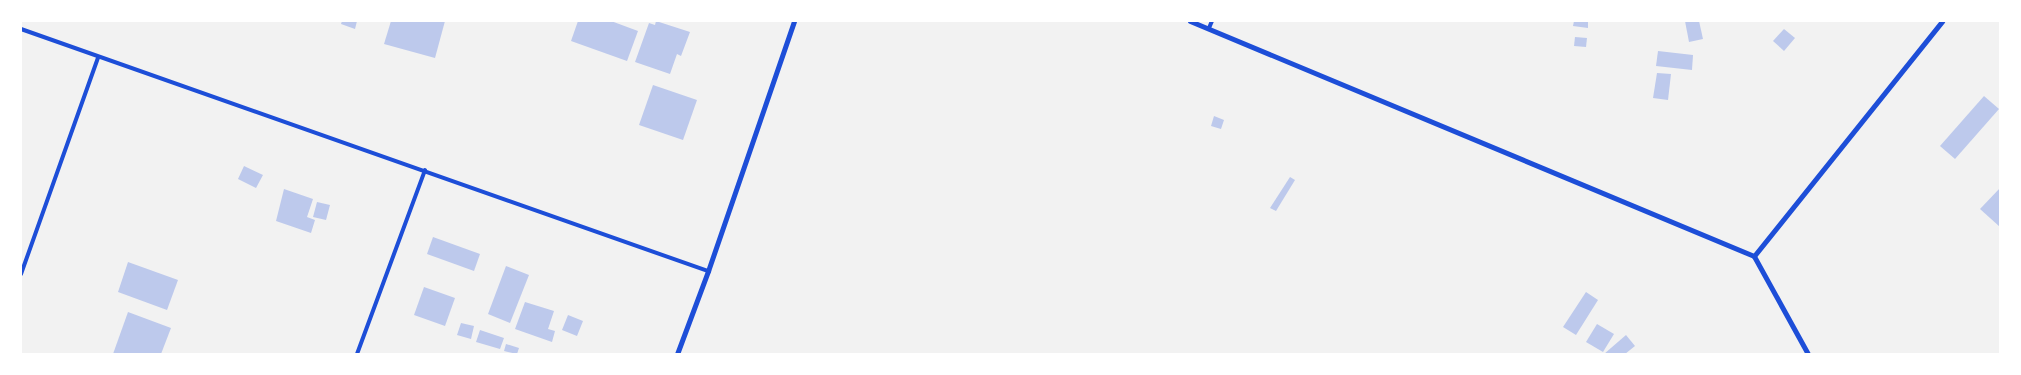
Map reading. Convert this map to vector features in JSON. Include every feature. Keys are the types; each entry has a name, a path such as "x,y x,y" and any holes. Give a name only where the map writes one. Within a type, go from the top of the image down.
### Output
{"street":[{"path":"678,354 794,21"},
{"path":"1190,21 1754,256 1808,354"},
{"path":"1754,256 1942,21"}],"lane":[{"path":"1209,28 1212,21"},
{"path":"21,30 425,170 708,271"},
{"path":"21,274 98,58"},
{"path":"357,354 425,170"}],"building":[{"path":"342,21 357,21 355,29 341,24"},
{"path":"391,21 445,21 435,58 384,44"},
{"path":"578,21 611,21 638,31 627,61 571,41"},
{"path":"656,21 690,32 681,56 677,54 670,74 635,62 649,23 655,25"},
{"path":"1574,21 1588,21 1588,28 1573,26"},
{"path":"1685,21 1699,21 1703,39 1689,42"},
{"path":"1784,29 1795,38 1784,51 1773,41"},
{"path":"1575,37 1587,38 1586,47 1574,46"},
{"path":"1658,51 1693,55 1692,70 1656,66"},
{"path":"1657,73 1671,74 1668,100 1653,98"},
{"path":"653,85 697,100 683,140 639,125"},
{"path":"1984,96 1999,109 1955,159 1940,146"},
{"path":"1214,116 1224,120 1221,129 1211,126"},
{"path":"244,166 263,175 256,188 238,179"},
{"path":"1290,177 1295,180 1276,211 1270,208"},
{"path":"2000,188 2000,227 1980,209"},
{"path":"284,189 313,199 307,217 315,220 311,233 276,221"},
{"path":"317,202 330,205 326,220 313,217"},
{"path":"433,237 480,254 474,271 427,254"},
{"path":"128,262 178,280 167,310 118,292"},
{"path":"506,266 529,275 510,323 488,314"},
{"path":"424,287 455,298 445,326 414,315"},
{"path":"1586,292 1598,300 1576,335 1563,327"},
{"path":"525,302 554,311 548,329 555,331 552,342 515,329"},
{"path":"128,312 171,328 161,354 113,354"},
{"path":"568,315 583,321 577,336 562,330"},
{"path":"461,323 474,326 471,339 457,335"},
{"path":"1597,324 1614,334 1603,352 1586,342"},
{"path":"480,330 504,338 500,349 476,342"},
{"path":"1626,335 1635,346 1625,354 1604,354"},
{"path":"506,344 519,348 517,354 504,351"}]}
